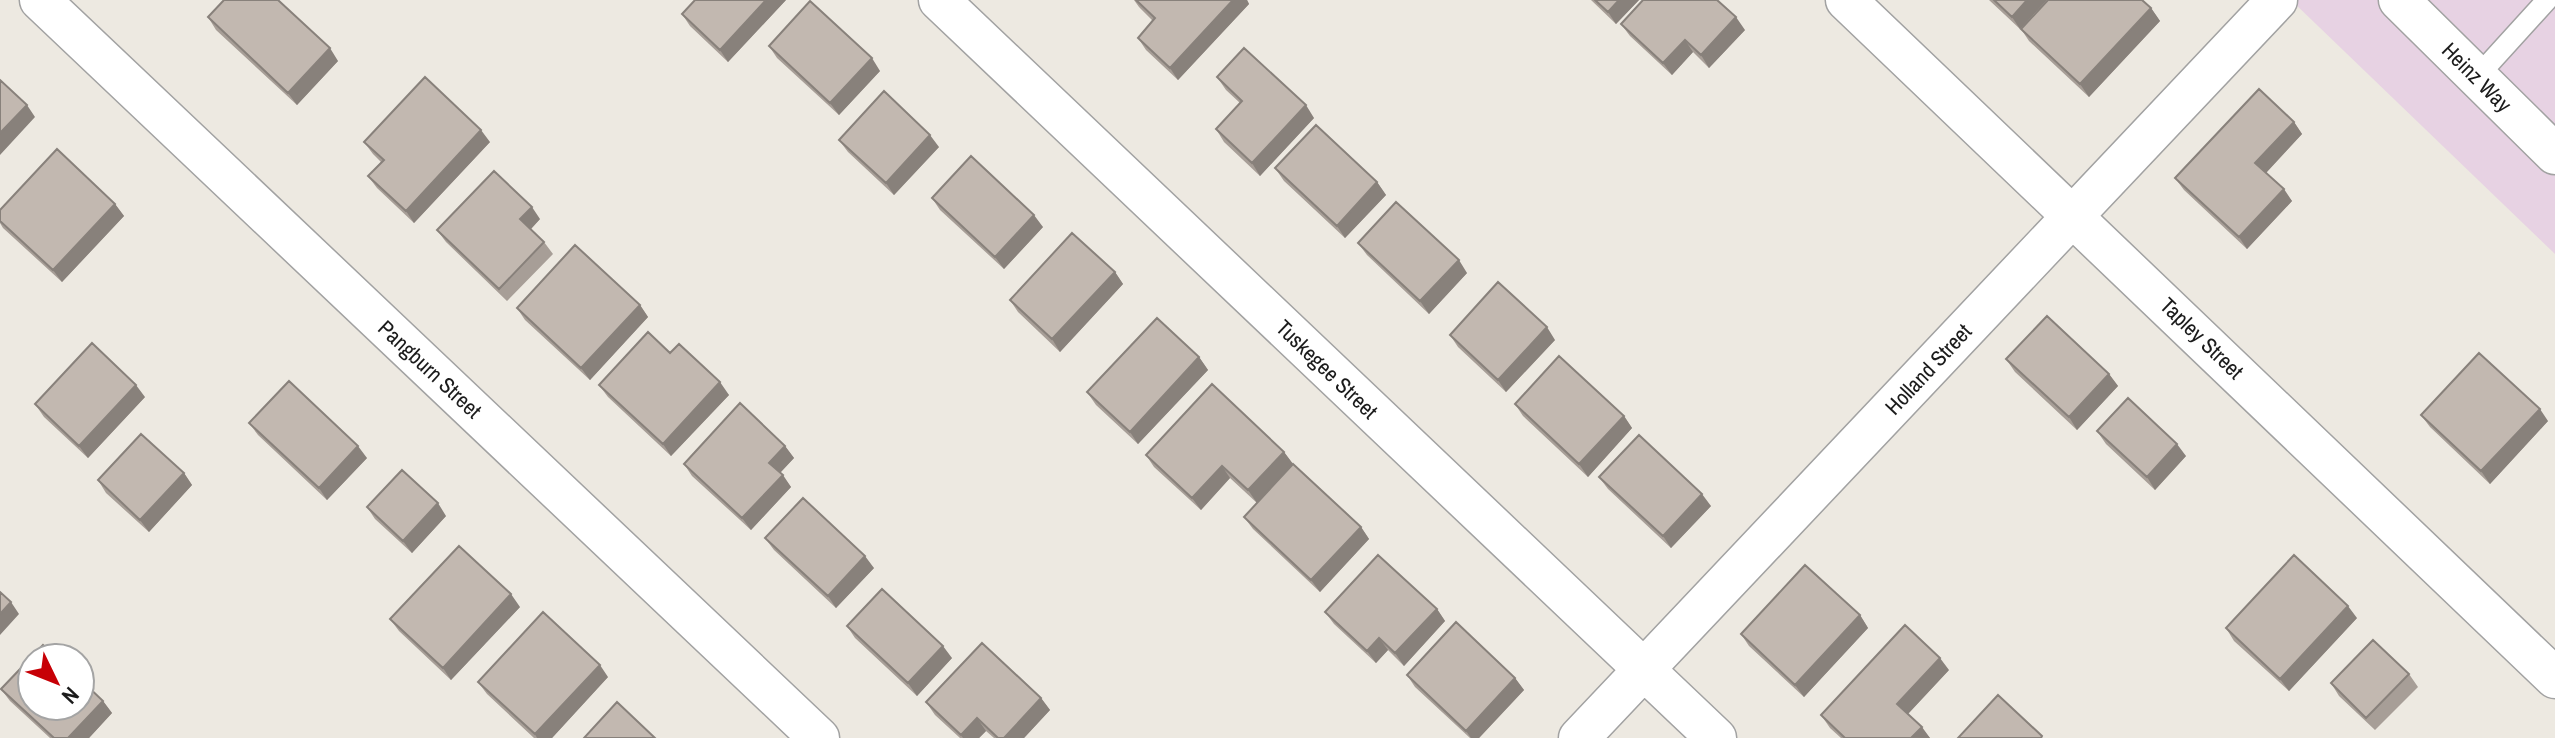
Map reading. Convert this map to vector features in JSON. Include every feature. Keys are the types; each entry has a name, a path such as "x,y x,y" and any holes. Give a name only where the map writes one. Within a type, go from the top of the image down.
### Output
{"street":[{"name":"Pangburn Street","path":"40,0 819,738"},
{"name":"Tuskegee Street","path":"939,0 1716,738"},
{"name":"Tapley Street","path":"1846,0 2555,678"},
{"name":"Holland Street","path":"1579,738 2277,0"},
{"name":"Heinz Way","path":"2399,0 2555,154"}],"lane":[{"path":"2477,77 2547,0"}],"shaded area":[{"path":"2291,0 2555,0 2555,254"}],"building":[{"path":"224,0 278,0 330,48 288,93 208,17"},
{"path":"695,0 766,0 720,50 682,14"},
{"path":"1136,0 1233,0 1170,68 1138,38 1155,18"},
{"path":"1595,0 1619,0 1608,12"},
{"path":"1643,0 1717,0 1736,17 1701,55 1685,40 1663,63 1621,24"},
{"path":"1994,0 2027,0 2012,17"},
{"path":"2048,0 2142,0 2151,8 2080,84 2021,29"},
{"path":"810,1 872,58 830,103 769,46"},
{"path":"1244,48 1306,105 1252,163 1216,129 1242,101 1217,77"},
{"path":"425,77 481,130 406,211 368,176 384,160 364,142"},
{"path":"0,80 27,105 0,133"},
{"path":"2259,89 2294,122 2255,163 2284,189 2239,237 2175,178"},
{"path":"884,91 930,135 886,183 839,140"},
{"path":"1316,125 1377,182 1337,226 1275,168"},
{"path":"57,149 115,204 53,270 0,221 0,210"},
{"path":"971,156 1034,215 995,257 932,198"},
{"path":"494,171 532,207 520,219 544,242 499,289 437,230"},
{"path":"1396,202 1459,260 1420,301 1358,243"},
{"path":"1072,233 1115,272 1052,339 1010,300"},
{"path":"575,245 640,305 581,368 517,308"},
{"path":"1498,282 1547,327 1498,380 1450,335"},
{"path":"2047,316 2109,374 2069,417 2006,359"},
{"path":"1157,318 1199,357 1130,432 1087,392"},
{"path":"648,332 670,353 679,344 720,382 663,444 599,385"},
{"path":"92,343 136,385 79,446 35,404"},
{"path":"2479,353 2540,409 2481,471 2421,415"},
{"path":"1559,356 1624,416 1579,464 1515,404"},
{"path":"289,381 358,446 319,488 249,423"},
{"path":"1212,384 1284,452 1248,490 1222,466 1192,498 1146,455"},
{"path":"2128,398 2177,444 2147,477 2097,431"},
{"path":"740,403 785,446 769,463 783,475 742,518 684,464"},
{"path":"141,434 184,473 140,520 98,480"},
{"path":"1639,435 1702,494 1663,536 1599,477"},
{"path":"1293,464 1361,527 1311,580 1244,517"},
{"path":"402,470 438,503 403,541 367,507"},
{"path":"803,498 865,556 828,596 765,538"},
{"path":"459,546 511,594 443,668 390,619"},
{"path":"1378,555 1437,609 1395,653 1379,638 1367,651 1325,612"},
{"path":"2294,555 2348,606 2280,679 2226,628"},
{"path":"1805,565 1860,615 1795,685 1741,634"},
{"path":"882,589 943,646 908,683 847,626"},
{"path":"0,592 11,602 0,614"},
{"path":"543,612 600,665 535,734 478,682"},
{"path":"1456,622 1515,678 1466,731 1407,675"},
{"path":"1905,625 1940,658 1897,704 1922,727 1911,738 1845,738 1821,715"},
{"path":"2373,640 2409,674 2366,718 2331,683"},
{"path":"982,643 1041,698 1004,738 998,738 977,718 961,735 926,702"},
{"path":"16,673 16,703 1,689"},
{"path":"96,694 103,701 96,708"},
{"path":"1998,695 2042,736 2041,738 1958,738"},
{"path":"617,702 655,738 584,738"},
{"path":"37,722 83,722 68,738 54,738"}]}
